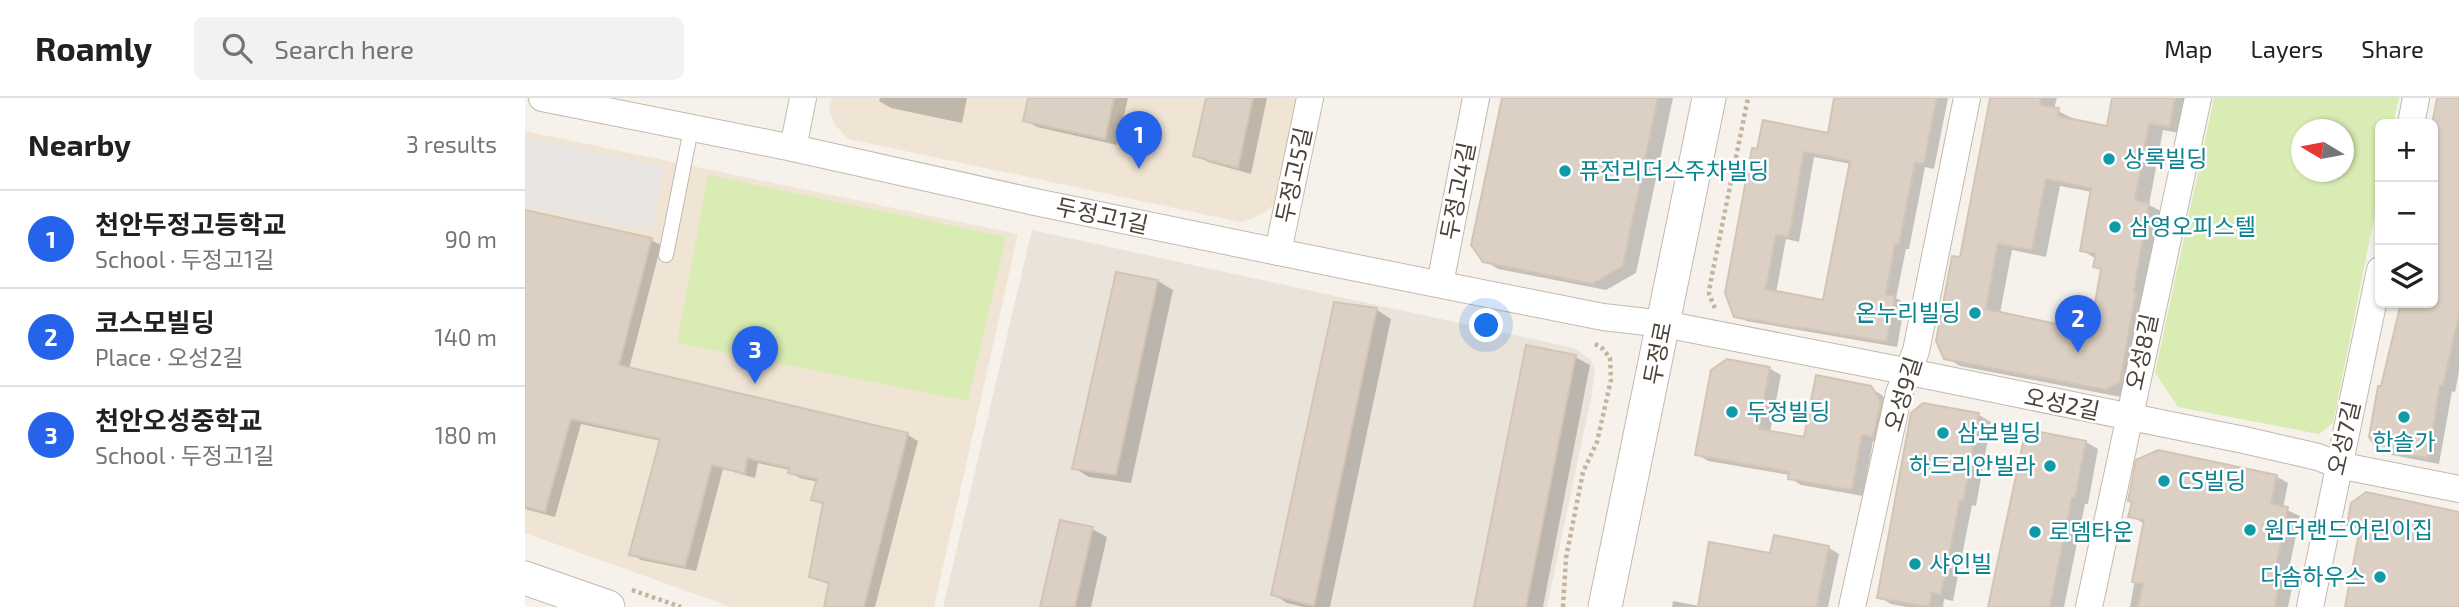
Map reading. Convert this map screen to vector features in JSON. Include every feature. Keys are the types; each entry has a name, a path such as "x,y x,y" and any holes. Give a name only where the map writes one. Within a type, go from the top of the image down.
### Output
{"street":[{"name":"두정고1길","path":"542,98 793,148 1035,202 1279,252 1603,317 1664,324"},
{"path":"793,148 803,98"},
{"name":"두정고5길","path":"1279,252 1310,98"},
{"name":"두정고4길","path":"1440,284 1476,98"},
{"name":"두정로","path":"1605,607 1709,98"},
{"name":"오성9길","path":"1852,607 1899,393 1910,372 1916,351 1966,98"},
{"name":"오성8길","path":"2089,607 2197,98"},
{"path":"2412,119 2416,98"},
{"name":"오성7길","path":"2310,607 2375,293"},
{"name":"오성2길","path":"1664,324 1910,372 2318,457 2338,466 2459,489"},
{"path":"525,578 608,607"}],"lane":[{"path":"666,255 691,128"}],"path":[{"path":"1719,313 1709,294 1710,285 1748,98"},
{"path":"1563,607 1566,558 1583,471 1597,442 1611,380 1610,358 1603,349 1589,341"}],"shaded area":[{"path":"832,98 1300,98 1280,199 1265,212 1240,222 848,139 835,125 829,111"},
{"path":"525,131 1018,234 934,607 731,607 525,533"},
{"path":"525,136 664,167 651,231 525,206"},
{"path":"1032,230 1574,348 1591,360 1595,371 1591,398 1547,607 943,607"}],"green space":[{"path":"2214,98 2399,98 2394,119 2375,119 2375,214 2333,423 2319,434 2178,407 2155,373"},
{"path":"708,175 1006,237 968,401 677,343"}],"building":[{"path":"1028,98 1114,98 1105,139 1023,121"},
{"path":"1206,98 1253,98 1238,168 1193,156"},
{"name":"퓨전리더스주차빌딩","path":"1502,98 1658,98 1623,266 1592,284 1483,262 1471,245"},
{"path":"1834,98 1937,98 1924,164 1915,163 1899,245 1895,244 1886,294 1895,296 1887,342 1734,317 1725,293 1752,148 1757,149 1763,120 1828,133","holes":["1804,152 1850,161 1823,300 1766,289 1776,235 1789,237"]},
{"path":"1990,98 2041,98 2040,105 2059,108 2058,116 2107,126 2112,98 2175,98 2170,127 2149,124 2135,200 2149,203 2120,382 2106,390 1944,359 1936,341 1952,256 1960,257","holes":["2046,179 2091,188 2080,251 2096,254 2093,267 2101,269 2090,331 1986,309 1998,244 2032,250"]},
{"path":"2437,98 2459,98 2459,315 2443,386 2440,386 2428,458 2378,449 2369,437 2378,386 2381,386 2400,308 2438,308 2438,119 2433,119"},
{"path":"525,210 652,238 619,365 908,433 864,607 824,607 829,583 809,577 823,503 811,500 817,479 788,473 789,468 747,458 745,474 712,465 685,567 629,555 660,439 571,419 545,512 525,507"},
{"path":"1116,272 1158,280 1116,475 1072,469"},
{"path":"1334,302 1377,308 1314,606 1271,595"},
{"path":"1526,345 1576,355 1526,607 1474,607"},
{"path":"1727,359 1770,367 1759,429 1804,437 1816,375 1871,386 1881,402 1873,437 1862,435 1852,490 1788,479 1789,472 1695,455 1711,370"},
{"path":"1923,403 1979,413 1964,500 1960,500 1941,595 1932,593 1929,607 1877,598 1911,413"},
{"path":"2026,429 2086,441 2075,498 2072,498 2050,607 1988,607"},
{"path":"2158,450 2277,475 2271,504 2288,507 2275,573 2281,574 2275,607 2138,607 2143,584 2132,582 2144,520 2128,517 2132,502 2128,501 2136,460"},
{"path":"2366,492 2459,512 2459,607 2345,607 2360,528 2347,525 2351,503"},
{"path":"1060,520 1093,527 1075,607 1040,607"},
{"path":"1774,535 1829,546 1817,607 1698,607 1709,542 1770,553"}],"place":[{"name":"상록빌딩","path":"2109,159"},
{"name":"천안두정고등학교","path":"1139,169"},
{"name":"퓨전리더스주차빌딩","path":"1565,171"},
{"name":"삼영오피스텔","path":"2115,227"},
{"name":"온누리빌딩","path":"1975,313"},
{"name":"코스모빌딩","path":"2078,353"},
{"name":"천안오성중학교","path":"755,384"},
{"name":"두정빌딩","path":"1732,412"},
{"name":"한솔가","path":"2404,417"},
{"name":"삼보빌딩","path":"1943,433"},
{"name":"하드리안빌라","path":"2050,466"},
{"name":"CS빌딩","path":"2164,481"},
{"name":"원더랜드어린이집","path":"2250,530"},
{"name":"로뎀타운","path":"2035,532"},
{"name":"샤인빌","path":"1915,564"},
{"name":"다솜하우스","path":"2380,577"}]}
